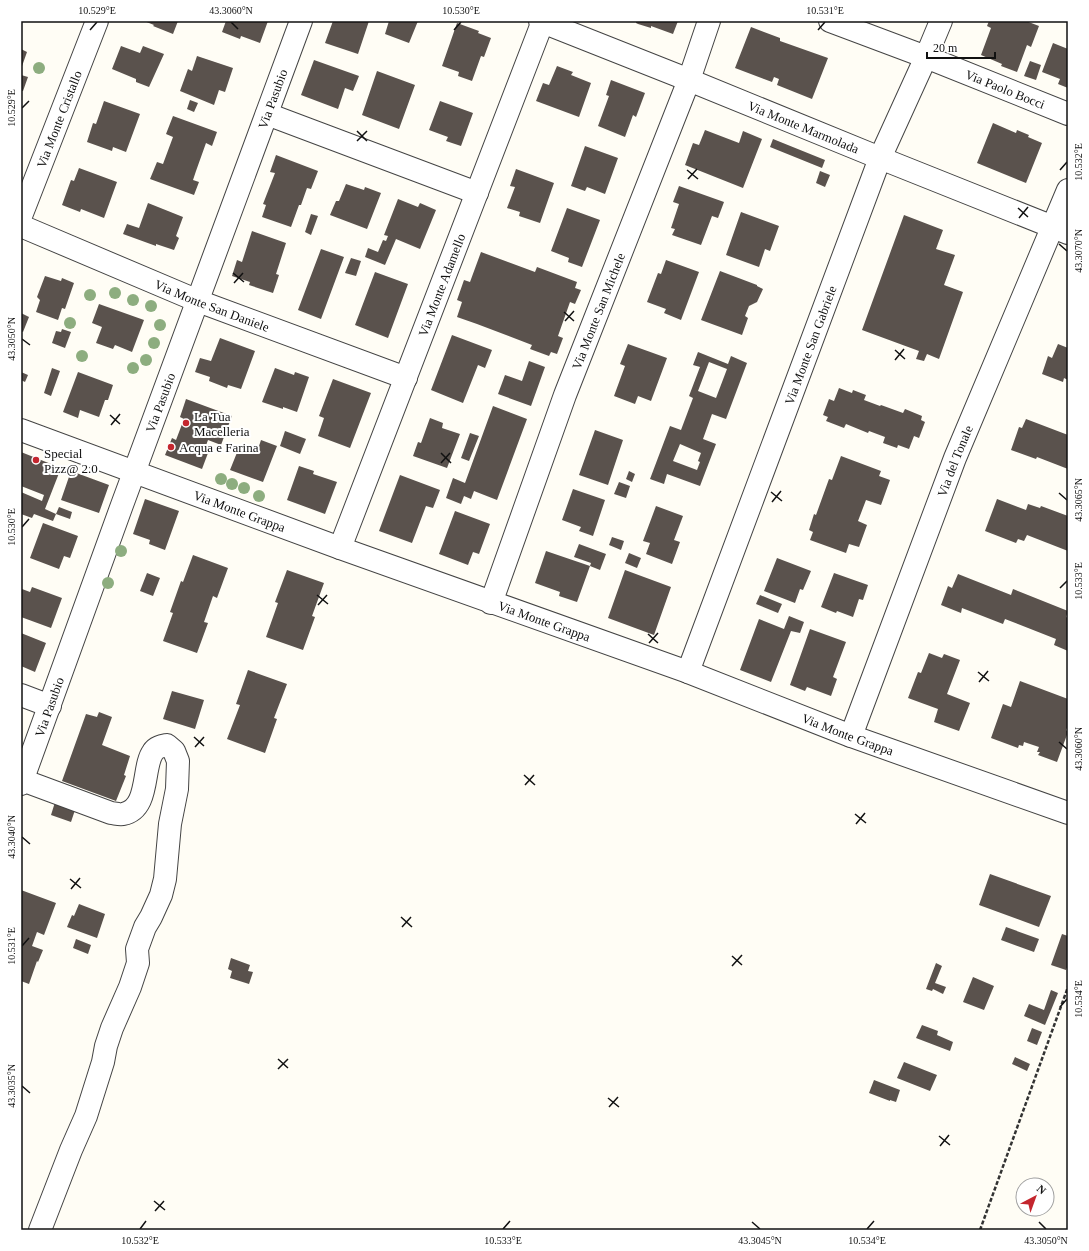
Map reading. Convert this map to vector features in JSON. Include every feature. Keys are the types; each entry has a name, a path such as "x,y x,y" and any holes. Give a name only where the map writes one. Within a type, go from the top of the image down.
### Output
{"street":[{"name":"Via Monte Cristallo","path":"21,216 97,21"},
{"name":"Via Pasubio","path":"22,782 300,21"},
{"name":"Via Monte Marmolada","path":"542,21 1060,230"},
{"name":"Via Monte Adamello","path":"340,548 542,21"},
{"name":"Via Monte San Michele","path":"491,603 565,395 689,80 709,21"},
{"name":"Via Paolo Bocci","path":"830,21 926,57 1068,114"},
{"name":"Via Monte San Gabriele","path":"688,672 880,158 941,21"},
{"path":"266,114 477,193"},
{"name":"Via del Tonale","path":"851,736 955,458 1060,230 1068,190"},
{"name":"Via Monte San Daniele","path":"21,226 198,301 406,378"},
{"name":"Via Monte Grappa","path":"21,430 491,603 688,672 851,736 1068,813"},
{"path":"21,695 50,706"},
{"path":"22,782 111,813 123,814 137,805 145,786 149,761 153,752 159,747 167,745 174,751 178,761 177,790 170,824 165,879 161,895 145,927 136,950 138,963 130,987 112,1028 86,1116 40,1230"}],"path":[{"path":"980,1230 1068,987"}],"building":[{"path":"144,21 178,21 173,34"},
{"path":"226,21 268,21 260,43 241,36 240,39 222,32"},
{"path":"333,21 369,21 358,54 325,43"},
{"path":"389,21 418,21 409,43 385,34"},
{"path":"636,21 678,21 673,34 651,26 651,28 638,24"},
{"path":"989,21 1026,21 1039,26 1031,47 1027,45 1017,72 1001,66 1002,64 981,55 991,28 987,26"},
{"path":"457,23 479,31 478,33 491,38 484,57 481,56 472,81 458,76 459,72 442,66"},
{"path":"751,27 780,38 780,41 828,58 812,99 777,85 779,79 774,77 772,82 735,68"},
{"path":"1053,43 1068,49 1068,88 1058,84 1060,79 1042,72"},
{"path":"121,46 140,53 143,46 164,54 149,87 136,82 136,79 112,69"},
{"path":"21,49 27,52 21,69"},
{"path":"197,56 233,68 225,92 219,90 214,105 180,91 188,69 192,71"},
{"path":"314,60 359,76 353,91 345,88 338,109 301,95"},
{"path":"1030,61 1041,65 1036,80 1024,76"},
{"path":"557,66 573,72 571,75 591,83 579,117 536,101 543,83 549,85"},
{"path":"377,71 415,85 399,129 362,115"},
{"path":"21,75 28,77 23,91 21,91"},
{"path":"611,80 645,93 636,117 633,115 625,137 598,126 609,96 606,95"},
{"path":"190,100 198,103 194,112 187,109"},
{"path":"104,101 140,114 126,152 113,147 112,151 87,142 93,123 96,124"},
{"path":"440,101 473,113 461,146 446,141 448,137 429,130"},
{"path":"173,116 217,132 212,146 206,143 193,180 199,182 194,195 150,179 157,162 163,164 173,137 166,134"},
{"path":"993,123 1016,133 1017,130 1042,143 1026,183 977,163"},
{"path":"705,130 739,143 743,131 762,139 743,188 685,165 693,143 699,145"},
{"path":"773,139 825,160 822,168 770,147"},
{"path":"585,146 618,158 605,194 587,187 585,191 571,186"},
{"path":"276,155 318,171 311,189 307,188 291,227 262,217 266,205 263,204 275,173 270,172"},
{"path":"79,168 117,182 104,218 81,209 80,212 62,205 71,180 74,181"},
{"path":"516,169 554,183 540,223 519,216 520,212 507,208 515,187 510,186"},
{"path":"820,171 830,175 825,187 816,183"},
{"path":"346,184 364,190 365,187 381,193 367,229 330,215 336,201 339,201"},
{"path":"679,186 724,202 718,218 712,216 701,245 672,235 675,229 671,228 679,204 673,202"},
{"path":"398,199 418,207 420,203 436,210 420,249 396,239 385,265 365,257 368,248 378,252 383,240 386,241 388,236 384,235"},
{"path":"148,203 183,217 176,236 179,238 174,250 156,244 156,246 123,234 127,224 139,228"},
{"path":"567,208 600,220 582,267 568,262 569,258 551,251"},
{"path":"741,212 779,226 770,251 765,249 759,267 726,255"},
{"path":"311,214 318,216 311,235 305,232"},
{"path":"904,215 943,230 936,249 955,255 944,285 963,292 939,359 927,354 924,361 916,359 919,351 862,330"},
{"path":"252,231 286,243 276,274 279,275 273,293 249,285 250,282 232,276 237,260 242,262"},
{"path":"321,249 344,257 321,319 298,310"},
{"path":"481,252 535,272 537,267 577,282 575,288 581,290 575,304 570,302 558,336 563,338 557,354 551,352 549,356 530,349 532,345 457,317 462,302 457,300 464,280 470,282"},
{"path":"351,258 361,261 356,276 345,273"},
{"path":"666,260 699,272 681,320 664,313 666,309 647,302 658,273 661,274"},
{"path":"720,271 757,285 763,289 757,302 749,306 745,316 748,318 742,335 701,320"},
{"path":"375,272 408,284 388,338 355,325"},
{"path":"45,276 61,281 62,278 74,283 65,309 62,308 58,320 36,312 40,300 37,297"},
{"path":"99,304 144,320 132,352 115,345 113,349 96,343 102,327 92,323"},
{"path":"21,313 29,317 23,332 21,331"},
{"path":"62,329 71,332 65,348 52,343 56,331 61,332"},
{"path":"452,335 492,350 485,368 478,365 463,403 431,390"},
{"path":"220,338 255,351 241,389 228,385 227,388 209,381 210,377 195,372 200,358 211,361"},
{"path":"628,344 667,358 651,401 638,396 635,404 614,396 625,366 620,364"},
{"path":"1058,344 1068,348 1068,380 1064,378 1063,382 1042,374 1048,356 1052,358"},
{"path":"698,352 728,364 731,356 747,363 726,419 712,414 703,439 716,444 700,486 667,474 664,484 650,479 670,426 681,430 693,398 689,396 700,367 693,365","holes":["709,362 727,369 716,398 698,391","680,444 701,453 697,470 673,461"]},
{"path":"529,361 545,367 531,406 498,394 505,375 522,381"},
{"path":"52,368 60,371 51,396 44,393"},
{"path":"275,368 294,375 295,372 309,377 297,412 262,402"},
{"path":"21,372 28,375 25,382 21,380"},
{"path":"78,372 113,385 108,400 105,400 99,417 80,410 78,418 63,412"},
{"path":"333,379 371,393 350,448 318,436 324,418 319,416"},
{"path":"839,388 852,393 853,390 866,395 864,400 880,406 881,405 903,413 905,409 922,416 921,420 925,422 919,438 914,436 909,449 898,445 897,448 883,443 885,437 869,431 868,433 846,424 844,428 826,421 828,417 823,415 829,399 834,401"},
{"path":"186,399 232,416 221,445 208,440 204,451 208,453 202,469 165,455 172,438 176,440 184,419 180,417"},
{"path":"493,406 527,419 497,500 474,491 471,499 464,496 461,504 446,498 453,478 465,483"},
{"path":"430,418 443,423 442,428 460,434 447,468 413,456 418,442 421,443"},
{"path":"1026,419 1068,435 1068,469 1037,457 1036,459 1011,450 1019,427 1022,428"},
{"path":"595,430 623,440 608,485 579,475"},
{"path":"285,431 306,439 300,454 280,446"},
{"path":"470,433 479,436 469,461 461,458"},
{"path":"261,440 277,446 263,482 230,470 240,445 257,452"},
{"path":"21,452 61,468 45,509 56,514 53,521 34,514 32,518 21,514 21,492 42,501 44,495 21,486"},
{"path":"841,456 881,471 879,476 890,480 881,505 866,500 858,521 867,525 859,547 849,544 846,553 810,540 813,532 809,530 829,479 832,480"},
{"path":"299,466 314,471 313,474 337,482 325,514 287,500"},
{"path":"71,471 109,485 99,513 61,500"},
{"path":"629,471 635,474 632,482 626,479"},
{"path":"400,475 440,490 433,508 426,506 412,543 379,531"},
{"path":"619,482 630,486 626,498 614,494"},
{"path":"573,489 605,500 593,536 579,531 581,527 562,520"},
{"path":"145,499 179,511 165,550 149,544 150,540 133,534"},
{"path":"997,499 1026,510 1028,504 1040,508 1041,506 1068,516 1068,551 1027,535 1024,541 1018,539 1016,543 985,531"},
{"path":"656,506 683,516 674,540 680,542 672,564 646,554 650,543 643,541"},
{"path":"59,507 72,512 70,519 56,514"},
{"path":"455,511 490,524 479,554 473,552 468,565 439,554"},
{"path":"43,523 78,536 70,558 64,556 59,569 30,558"},
{"path":"612,537 624,541 621,550 609,545"},
{"path":"579,544 606,554 600,570 590,566 591,563 574,557"},
{"path":"546,551 590,566 577,602 559,596 560,592 535,583"},
{"path":"629,553 641,558 637,568 625,563"},
{"path":"193,555 228,568 217,598 213,596 204,622 208,623 197,653 163,641 173,613 170,612 181,581 183,582"},
{"path":"777,558 811,571 803,590 800,589 795,603 764,591"},
{"path":"287,570 324,583 312,616 315,617 303,650 266,637 278,603 275,602"},
{"path":"625,570 671,587 654,635 608,618"},
{"path":"147,573 160,578 153,596 140,591"},
{"path":"834,573 868,585 863,600 859,599 853,617 837,611 836,613 821,607"},
{"path":"958,574 1011,595 1013,589 1068,611 1066,617 1068,618 1068,651 1054,645 1056,639 1005,619 1003,624 962,608 961,613 941,605 948,586 952,588"},
{"path":"32,587 62,598 51,628 21,617 21,590 30,592"},
{"path":"760,595 782,604 778,613 756,604"},
{"path":"789,616 804,622 800,633 791,631 771,682 740,670 759,619 784,629"},
{"path":"810,629 846,642 833,677 837,679 831,696 807,687 805,691 790,685"},
{"path":"21,633 46,643 35,672 21,666"},
{"path":"929,653 942,658 944,654 960,660 947,694 970,703 959,731 934,722 938,709 908,698 918,672 921,673"},
{"path":"248,670 287,684 274,718 277,719 265,753 227,739 240,705 236,704"},
{"path":"1020,681 1068,699 1068,726 1066,730 1068,732 1057,762 1038,755 1040,752 1037,752 1039,747 1024,742 1023,746 1019,745 1018,748 991,738 1003,704 1011,707"},
{"path":"172,691 204,700 195,729 163,719"},
{"path":"99,712 112,717 102,745 130,756 124,775 126,776 116,801 62,781 86,714 97,717"},
{"path":"56,799 76,807 71,822 51,815"},
{"path":"990,874 1051,896 1039,927 979,905"},
{"path":"21,890 56,903 44,935 37,932 32,946 43,950 38,962 37,961 29,984 21,981"},
{"path":"79,904 105,914 97,938 67,927"},
{"path":"1006,927 1039,939 1034,952 1001,940"},
{"path":"1062,934 1068,936 1068,965 1066,970 1051,965"},
{"path":"76,939 91,945 88,954 73,948"},
{"path":"231,958 250,965 248,971 253,972 249,984 230,978 232,971 228,969"},
{"path":"936,963 942,966 935,983 946,987 943,994 933,989 932,991 926,989"},
{"path":"973,977 994,986 984,1010 963,1002"},
{"path":"1051,990 1058,993 1045,1025 1024,1016 1029,1004 1044,1010"},
{"path":"922,1025 938,1031 937,1035 953,1042 950,1051 916,1038"},
{"path":"1032,1028 1042,1032 1037,1045 1027,1041"},
{"path":"1015,1057 1030,1064 1027,1071 1012,1064"},
{"path":"904,1062 937,1075 930,1091 897,1078"},
{"path":"874,1080 900,1090 896,1102 869,1093"}],"place":[{"name":"La Tua Macelleria","path":"186,423"},
{"name":"Acqua e Farina","path":"171,447"},
{"name":"Special Pizz@ 2.0","path":"36,460"}]}
